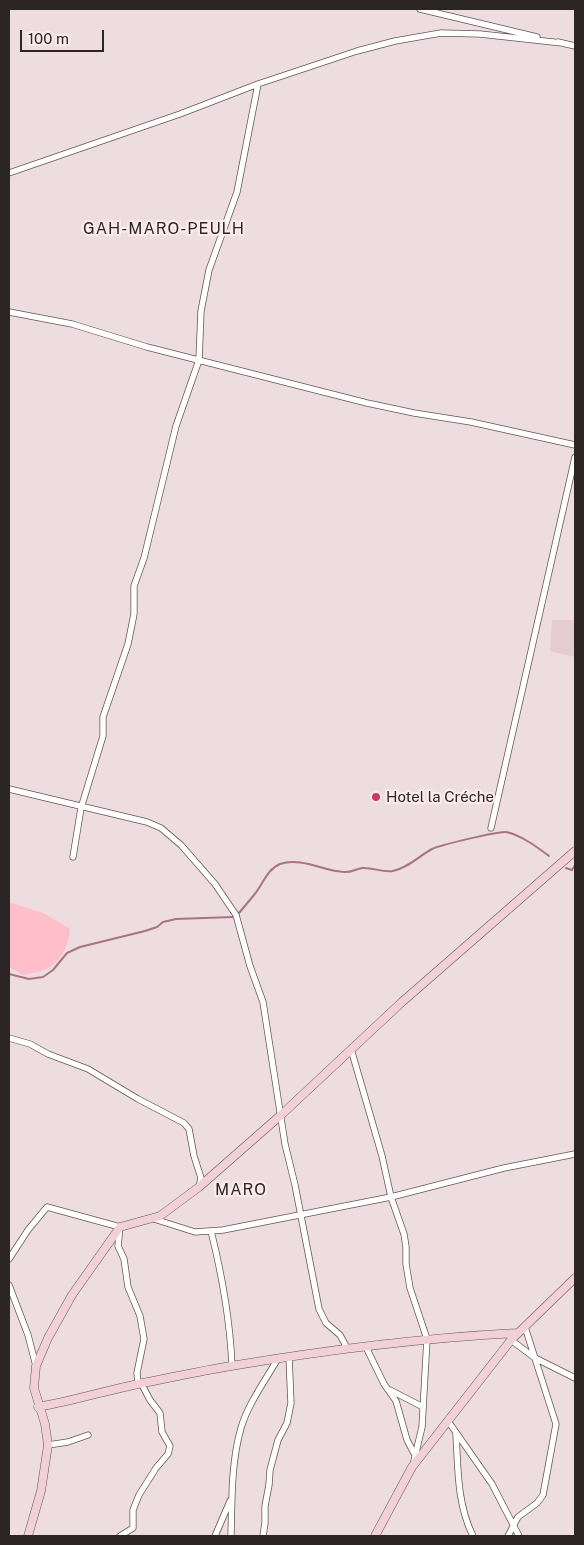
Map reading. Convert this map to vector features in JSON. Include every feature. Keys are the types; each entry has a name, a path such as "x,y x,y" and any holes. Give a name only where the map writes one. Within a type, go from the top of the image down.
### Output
{"street":[{"path":"420,9 575,46"},
{"path":"9,173 62,153 180,114 258,84 378,45 441,34 480,34 562,43"},
{"path":"73,857 81,808 104,736 103,717 128,644 134,614 134,586 144,558 176,426 198,360 201,311 209,270 237,192 258,84"},
{"path":"9,312 72,324 147,347 367,402 575,445"},
{"path":"491,828 575,457"},
{"path":"9,789 81,808 147,822 161,828 181,845 228,902 236,915 250,966 263,1002 285,1144 319,1309 326,1323 340,1335 347,1348"},
{"path":"9,1259 28,1230 47,1207 120,1227 160,1216 199,1187 351,1049 575,851"},
{"path":"9,1038 30,1044 48,1054 88,1070 184,1123 189,1129 194,1156 201,1178 199,1187"},
{"path":"351,1049 382,1156 391,1198 404,1234 410,1288 427,1340 422,1427 412,1467"},
{"path":"154,1219 195,1232 211,1231 391,1198 504,1168 575,1154"},
{"path":"28,1536 32,1528 41,1491 48,1445 45,1424 34,1388 36,1366 48,1338 72,1295 120,1227"},
{"path":"120,1227 118,1246 126,1266 128,1287 140,1316 144,1339 137,1373 140,1384 160,1413 162,1432 170,1446 170,1450 165,1458 156,1468 139,1495 133,1510 133,1528 120,1536"},
{"path":"211,1231 219,1265 231,1339 232,1366"},
{"path":"375,1536 412,1467 511,1340 575,1278"},
{"path":"9,1285 28,1335 36,1366"},
{"path":"508,1536 518,1517 537,1503 542,1495 556,1428 524,1327"},
{"path":"38,1406 60,1403 140,1384 232,1366 347,1348 518,1333"},
{"path":"511,1340 535,1358 575,1378"},
{"path":"366,1346 384,1384 396,1402 407,1440 415,1455"},
{"path":"263,1536 270,1470 291,1403 289,1357"},
{"path":"231,1536 236,1450 242,1427 256,1395 277,1360"},
{"path":"388,1389 423,1406"},
{"path":"448,1421 492,1484 519,1536"},
{"path":"456,1434 462,1504 472,1536"},
{"path":"48,1445 68,1442 88,1435"},
{"path":"215,1536 220,1528 232,1494"}],"shaded area":[{"path":"552,620 575,620 575,657 550,651"},
{"path":"9,902 46,914 70,929 64,952 47,969 23,975 9,967"}],"waterway":[{"path":"239,913 271,870 280,864 288,862 304,863 344,872 362,868 393,871 404,867 437,847 501,832 506,832 523,839 549,856"},
{"path":"566,868 572,870 575,865"},
{"path":"9,974 29,979 43,977 53,970 67,953 80,947 145,931 157,927 163,922 176,919 233,917"}],"place":[{"name":"Hotel la Créche","path":"376,797"}],"district":[{"name":"GAH-MARO-PEULH","path":"164,229"},
{"name":"MARO","path":"241,1190"}]}
